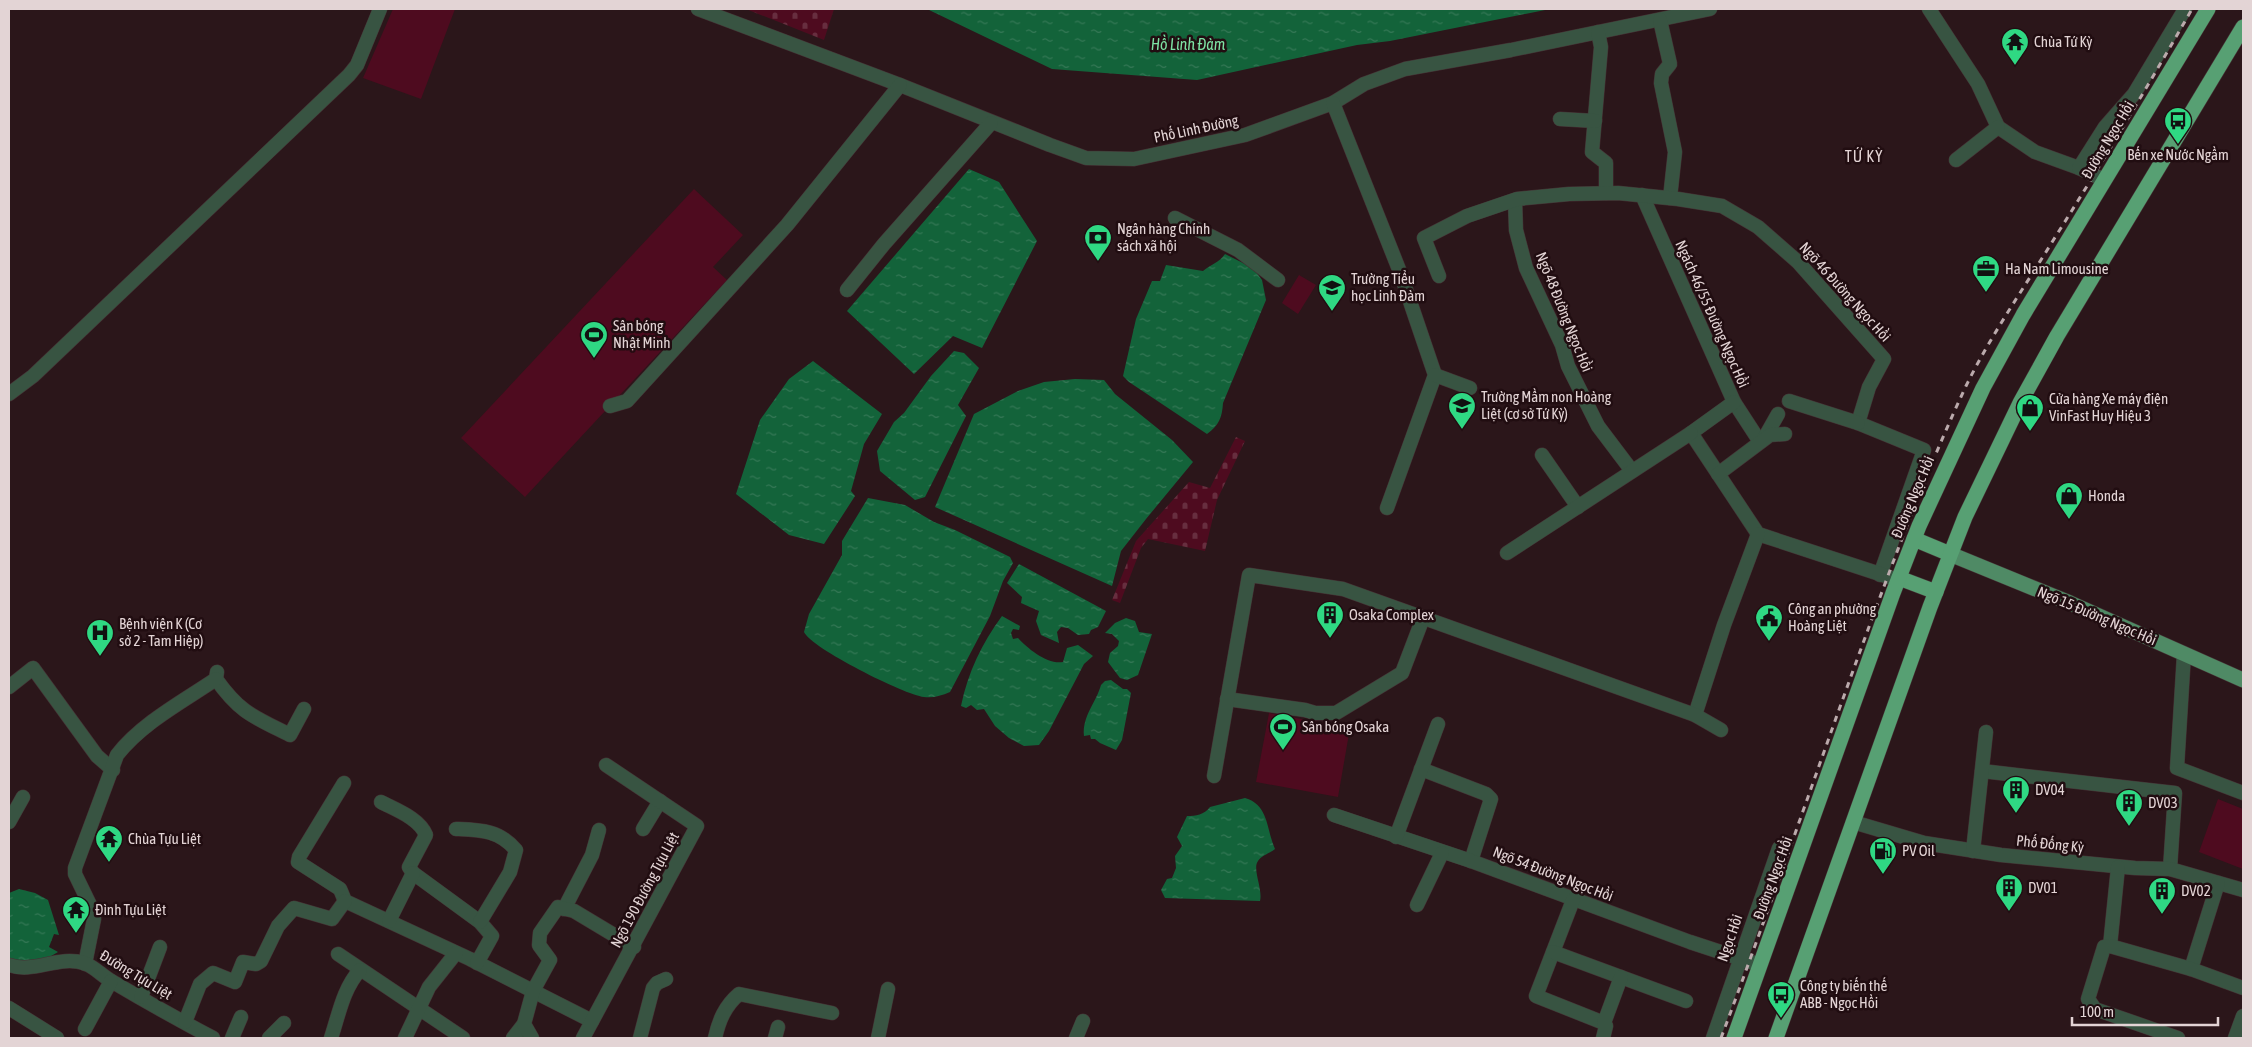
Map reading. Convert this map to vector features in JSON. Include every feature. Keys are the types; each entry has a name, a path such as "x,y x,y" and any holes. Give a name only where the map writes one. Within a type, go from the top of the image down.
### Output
{"highway":[{"name":"Đường Ngọc Hồi","path":"1734,1038 1899,578 1946,466 1983,388 2023,315 2208,9"},
{"path":"1776,1038 1950,554 1981,483 2039,369 2243,27"},
{"path":"1914,539 1950,554"},
{"path":"1899,578 1936,592"}],"main road":[{"name":"Ngõ 15 Đường Ngọc Hồi","path":"1950,554 2243,680"}],"street":[{"path":"9,394 33,376 349,75 357,64 380,9"},
{"name":"Phố Linh Đường","path":"698,9 900,85 990,123 1086,158 1134,159 1245,136 1334,103 1364,84 1406,69 1710,9"},
{"path":"1929,9 1978,84 1998,127 2035,152 2079,168 2104,180"},
{"path":"2079,168 2105,127 2134,94 2185,9"},
{"path":"1660,20 1670,64 1662,74 1661,83 1675,152 1670,198"},
{"path":"1598,32 1601,46 1592,152 1606,163 1606,193"},
{"path":"610,406 628,401 751,266 787,225 900,85"},
{"path":"1334,103 1400,272 1435,375 1387,508"},
{"path":"1560,119 1595,121"},
{"path":"847,290 884,244 990,123"},
{"path":"1956,160 1998,127"},
{"name":"Ngõ 46 Đường Ngọc Hồi","path":"1438,276 1424,238 1466,216 1515,200 1606,193 1670,198 1722,206 1758,227 1798,262 1884,359 1869,386 1858,423"},
{"name":"Ngách 46/55 Đường Ngọc Hồi","path":"1642,195 1734,402 1765,438"},
{"name":"Ngõ 48 Đường Ngọc Hồi","path":"1515,200 1516,230 1526,268 1562,345 1568,366 1598,426 1632,471"},
{"path":"1175,218 1238,250 1278,280"},
{"path":"1435,375 1470,388"},
{"path":"1789,401 1858,423 1924,450 1880,575"},
{"path":"1507,553 1734,402"},
{"path":"1718,474 1765,438 1778,414"},
{"path":"1693,431 1718,474 1758,534 1880,575 1899,578"},
{"path":"1765,438 1785,434"},
{"path":"1542,456 1578,507"},
{"path":"1695,715 1724,625 1758,534"},
{"path":"1214,776 1250,574 1343,589 1695,715 1721,730"},
{"path":"1227,699 1315,713 1336,713 1402,673 1423,618"},
{"path":"2184,654 2177,768 2243,793"},
{"path":"9,687 33,668 98,756 113,770"},
{"path":"85,964 94,919 92,909 74,868 117,756 128,742 216,675 230,699 240,708 290,735 304,709"},
{"path":"1396,837 1438,724"},
{"path":"1973,851 1986,732"},
{"name":"Ngõ 190 Đường Tựu Liệt","path":"583,1038 634,947 696,826 606,765"},
{"path":"1421,769 1486,794 1491,799 1471,861"},
{"path":"1982,771 2175,793 2170,868"},
{"path":"344,783 299,857 298,862 340,888 345,901 477,963 592,1021"},
{"path":"9,822 23,797"},
{"path":"644,828 660,801"},
{"path":"381,802 406,814 424,830 426,835 410,867 413,873 480,922 492,936 477,963"},
{"name":"Ngõ 54 Đường Ngọc Hồi","path":"1334,815 1442,853 1471,861 1573,900 1760,965"},
{"name":"Phố Đống Kỳ","path":"1853,822 1924,843 1973,851 2118,867 2170,868 2243,890"},
{"path":"456,829 490,831 511,844 516,850 510,872 480,922"},
{"path":"564,909 592,855 599,830"},
{"name":"Ngọc Hồi","path":"1713,1038 1778,848"},
{"path":"1417,905 1442,853"},
{"path":"2110,946 2118,867"},
{"path":"388,921 413,873"},
{"path":"2191,969 2218,883"},
{"path":"1573,900 1536,996 1604,1023"},
{"path":"185,1022 200,984 213,974 235,982 243,962 256,964 261,961 278,926 294,908 332,919 345,901"},
{"path":"513,1038 524,1024 533,991 550,960 539,945 540,932 558,907 574,911 634,947"},
{"path":"2178,1038 2095,1009 2088,1000 2104,947 2110,946 2191,969 2243,988"},
{"path":"141,997 160,947"},
{"path":"1553,952 1686,1001"},
{"path":"405,1038 429,987 456,953"},
{"path":"338,954 464,1038"},
{"name":"Đường Tựu Liệt","path":"9,965 18,968 28,968 61,960 72,960 85,964 93,967 111,981 185,1022 204,1036"},
{"path":"331,1038 345,994 351,980 360,970"},
{"path":"1603,1038 1606,1026 1604,1023 1621,978"},
{"path":"640,1038 653,988 657,983 666,979"},
{"path":"85,1030 111,981"},
{"path":"878,1038 888,988"},
{"path":"715,1038 719,1019 731,1000 739,994 832,1013"},
{"path":"9,1008 57,1038"},
{"path":"2235,1038 2243,1016"},
{"path":"232,1038 241,1017"},
{"path":"1076,1038 1083,1021"},
{"path":"269,1038 284,1023"},
{"path":"524,1024 532,1038"}],"green space":[{"path":"393,9 455,9 421,99 363,78"},
{"path":"746,9 834,9 824,40"},
{"name":"Sân bóng Nhật Minh","path":"694,189 743,235 713,267 727,280 525,497 461,438"},
{"path":"1299,275 1316,285 1298,314 1282,303"},
{"path":"1236,437 1245,441 1217,500 1205,551 1148,539 1141,548 1120,603 1112,600 1136,541 1189,482 1210,488"},
{"path":"1269,713 1350,728 1338,797 1256,782"},
{"path":"2218,799 2243,809 2243,869 2199,852"}],"water":[{"name":"Hồ Linh Đàm","path":"927,9 1550,9 1390,41 1357,45 1197,80 1052,69"},
{"path":"969,169 999,182 1037,241 982,348 953,336 914,374 847,311"},
{"path":"1225,254 1253,268 1262,280 1266,300 1223,403 1219,421 1207,434 1129,382 1123,376 1136,319 1152,281 1160,281 1166,265 1203,271"},
{"path":"954,351 964,353 979,368 958,405 966,416 925,497 915,500 880,471 877,451 894,422 904,413 931,376"},
{"path":"813,361 882,414 864,444 851,491 855,496 824,544 789,535 736,494 760,420 789,379"},
{"path":"1075,379 1104,380 1115,394 1172,440 1193,462 1121,551 1112,586 935,507 974,414 1018,391 1044,382"},
{"path":"868,498 905,505 934,522 955,530 1010,557 1013,563 1003,581 990,616 950,692 940,696 924,697 880,680 823,649 804,632 809,614 842,555 842,541"},
{"path":"1019,564 1106,611 1098,627 1091,630 1089,634 1078,635 1068,628 1061,627 1057,632 1059,643 1041,635 1036,621 1039,611 1021,603 1022,597 1007,583"},
{"path":"1002,616 1020,626 1019,630 1013,629 1011,633 1013,639 1018,638 1027,647 1045,659 1063,662 1067,648 1078,645 1093,656 1084,664 1049,731 1039,745 1024,746 1009,738 995,726 984,709 977,710 971,705 966,708 961,706 977,658"},
{"path":"1126,618 1135,621 1139,632 1152,634 1138,675 1127,680 1120,678 1108,662 1110,653 1118,646 1119,641 1112,634 1105,633 1115,623"},
{"path":"1111,680 1131,693 1122,740 1116,750 1095,739 1091,739 1090,735 1084,736 1087,716 1101,685 1105,681"},
{"path":"1245,798 1253,801 1263,812 1275,849 1261,858 1256,865 1261,896 1260,901 1165,898 1161,890 1167,879 1172,878 1176,868 1175,856 1182,846 1177,837 1187,816 1194,816 1205,812 1210,807"},
{"path":"19,889 35,893 48,900 59,935 54,934 49,947 58,952 46,959 9,964 9,893"}],"railway":[{"path":"1721,1038 1889,572 1926,478 1966,386 1997,330 2142,96 2192,9"}],"place":[{"name":"Chùa Tứ Kỳ","path":"2015,66"},
{"name":"Bến xe Nước Ngầm","path":"2178,145"},
{"name":"Ngân hàng Chính sách xã hội","path":"1098,262"},
{"name":"Ha Nam Limousine","path":"1986,293"},
{"name":"Trường Tiểu học Linh Đàm","path":"1332,312"},
{"name":"Sân bóng Nhật Minh","path":"594,359"},
{"name":"Trường Mầm non Hoàng Liệt (cơ sở Tứ Kỳ)","path":"1462,430"},
{"name":"Cửa hàng Xe máy điện VinFast Huy Hiệu 3","path":"2030,432"},
{"name":"Honda","path":"2069,520"},
{"name":"Osaka Complex","path":"1330,639"},
{"name":"Công an phường Hoàng Liệt","path":"1769,642"},
{"name":"Bệnh viện K (Cơ sở 2 - Tam Hiệp)","path":"100,657"},
{"name":"Sân bóng Osaka","path":"1283,751"},
{"name":"DV04","path":"2016,814"},
{"name":"DV03","path":"2129,827"},
{"name":"Chùa Tựu Liệt","path":"109,863"},
{"name":"PV Oil","path":"1883,875"},
{"name":"DV01","path":"2009,912"},
{"name":"DV02","path":"2162,915"},
{"name":"Đình Tựu Liệt","path":"76,934"},
{"name":"Công ty biến thế ABB - Ngọc Hồi","path":"1781,1019"}],"district":[{"name":"TỨ KỲ","path":"1864,156"}]}
